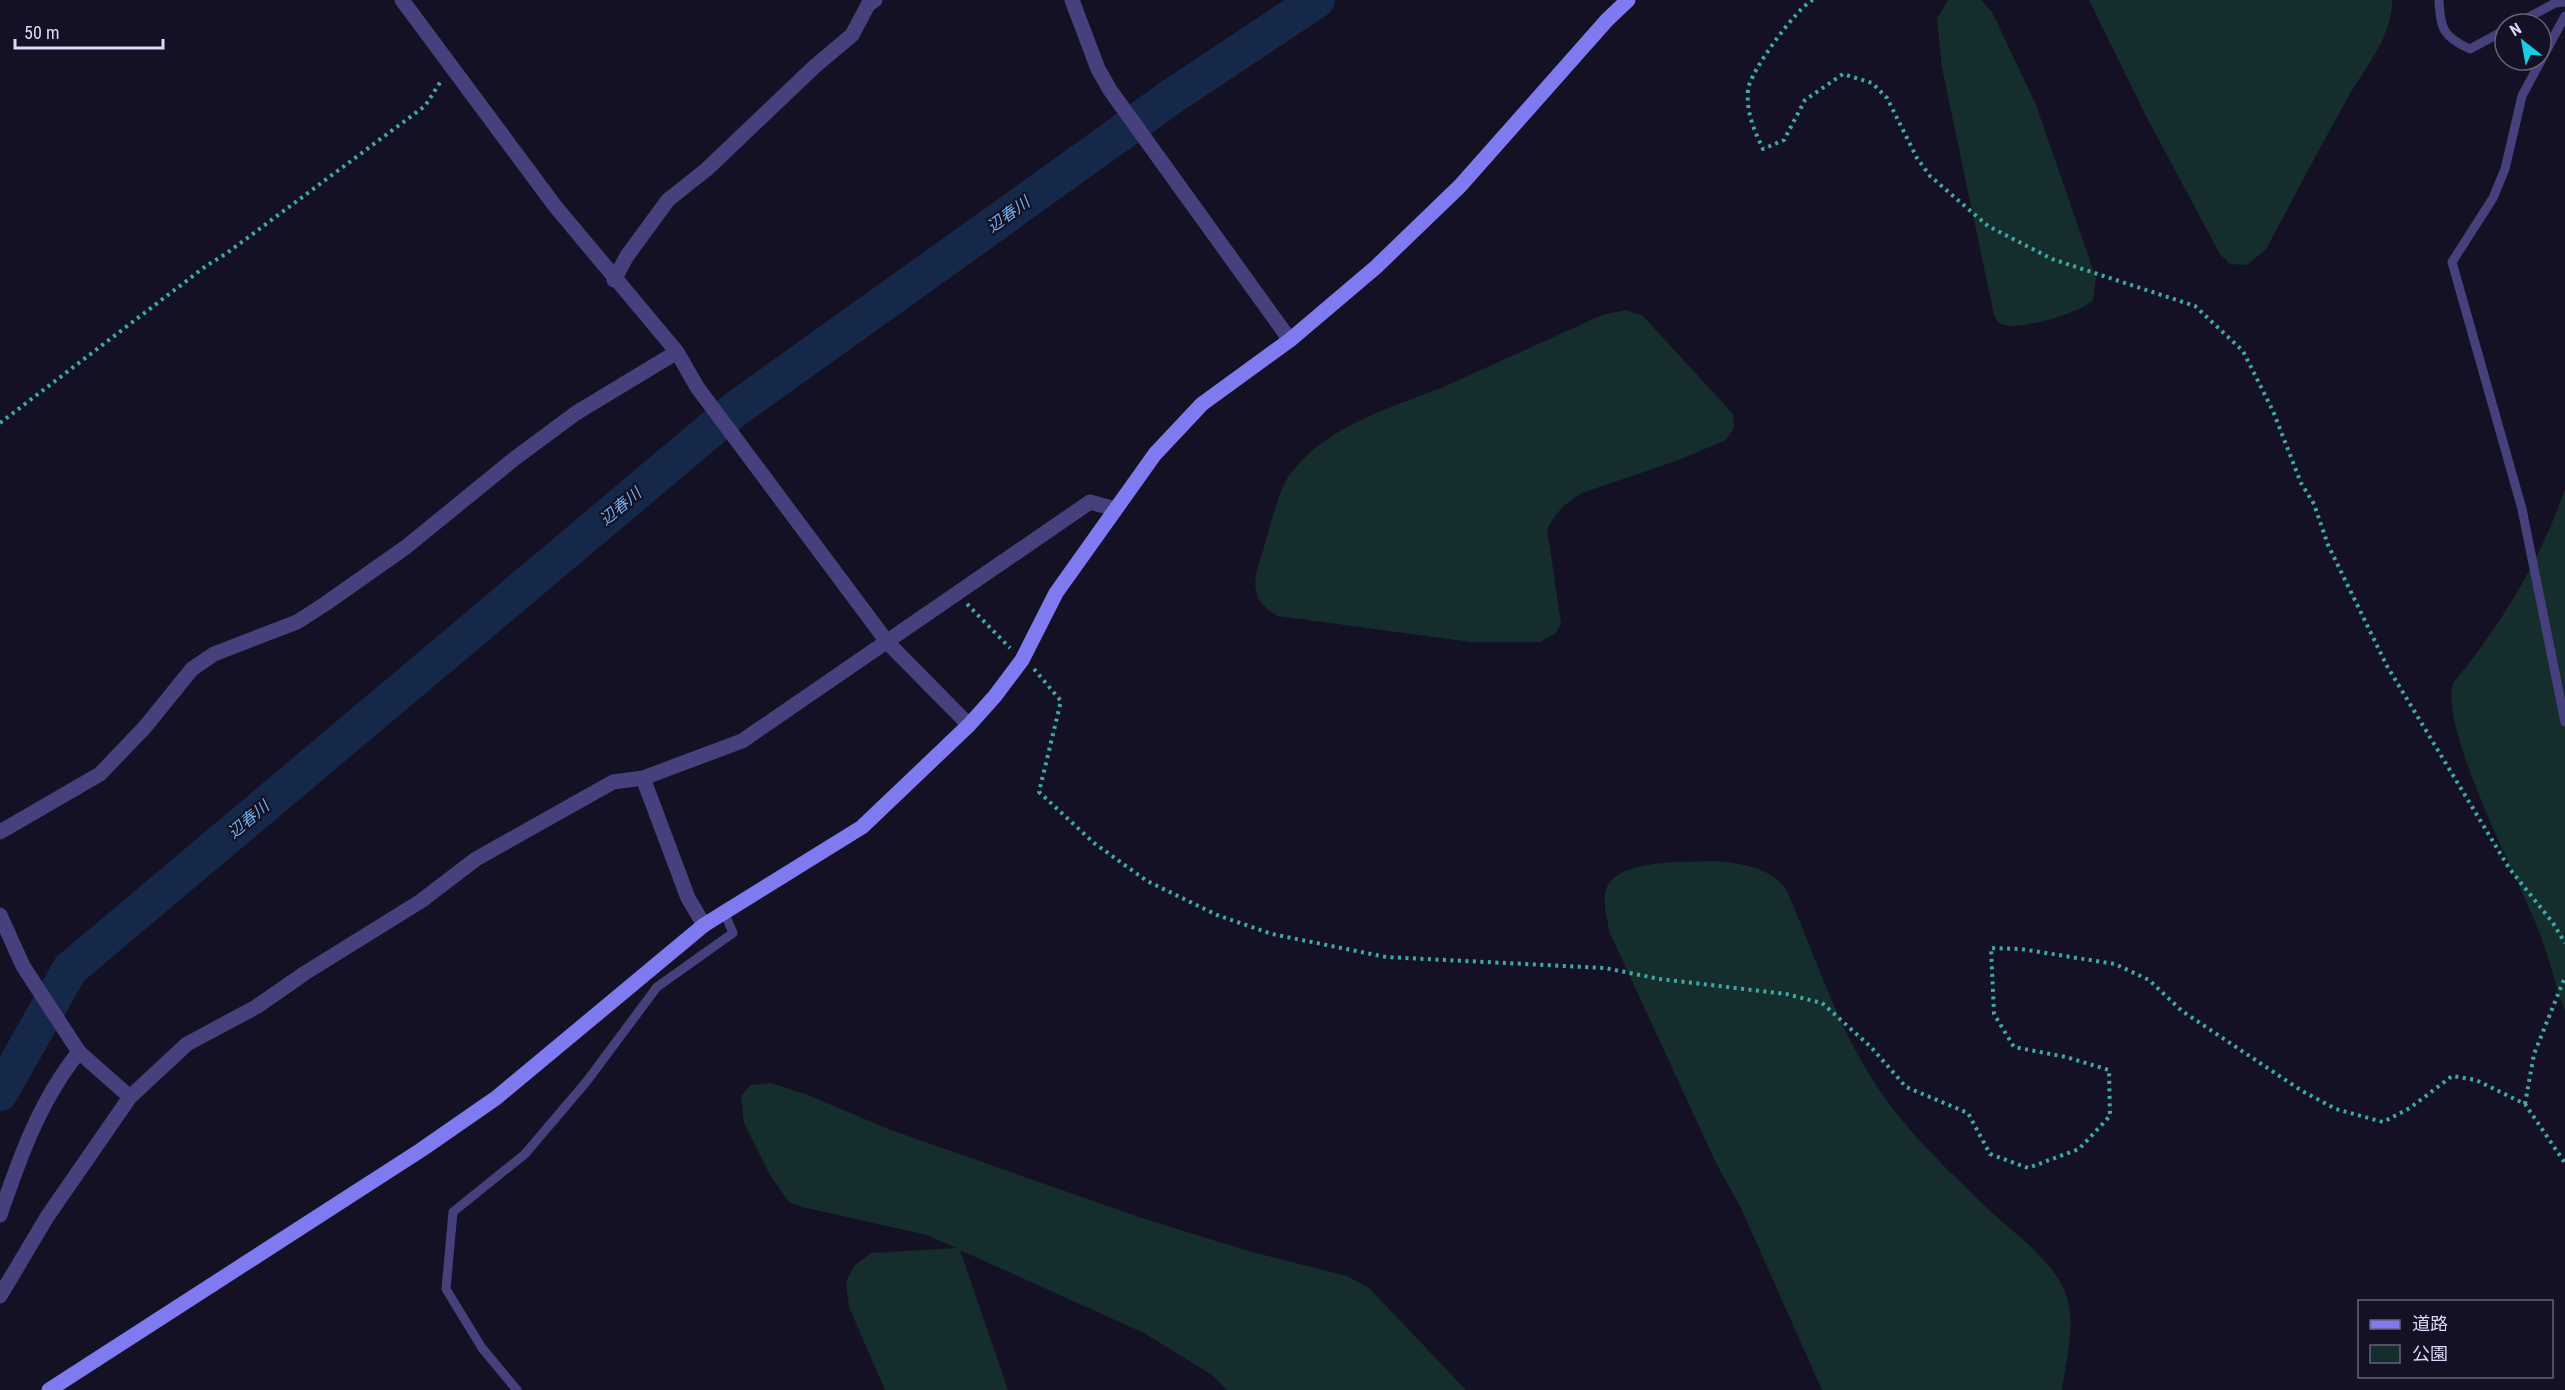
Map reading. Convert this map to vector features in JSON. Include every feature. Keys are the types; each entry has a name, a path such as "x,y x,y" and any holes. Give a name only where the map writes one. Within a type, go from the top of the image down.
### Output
{"street":[{"path":"402,0 555,206 614,280 677,352 697,387 751,456 888,643 969,725"},
{"path":"614,280 627,256 668,200 707,169 806,75 852,35 868,5 875,0"},
{"path":"1071,0 1098,69 1110,90 1290,340"},
{"path":"49,1390 421,1150 496,1098 704,925 862,827 969,725 1026,662 1056,593 1155,454 1202,404 1290,340 1376,267 1460,186 1607,20 1628,0"},
{"path":"0,831 100,774 146,727 192,669 214,654 297,622 325,604 406,547 514,459 576,413 677,352"},
{"path":"0,1296 47,1217 130,1097 187,1044 256,1007 305,973 422,901 476,859 613,782 644,778 742,741 958,595 1090,502 1115,509"},
{"path":"644,778 688,898 704,925"},
{"path":"0,915 24,966 76,1046 130,1097"},
{"path":"0,1215 27,1137 76,1046"}],"lane":[{"path":"2439,0 2440,24 2455,43 2470,50 2493,37"},
{"path":"2538,12 2555,3 2565,2"},
{"path":"2565,16 2522,96 2505,169 2493,198 2452,262 2523,509 2565,722"},
{"path":"517,1390 482,1348 446,1289 453,1212 525,1154 587,1081 657,987 733,933 724,912"}],"path":[{"path":"1813,0 1768,49 1748,88 1750,123 1763,149 1784,140 1805,100 1843,74 1872,83 1887,98 1917,158 1930,176 1988,226 2052,260 2195,306 2215,322 2243,351 2273,411 2301,483 2314,504 2328,545 2387,666 2509,868 2553,923 2565,943"},
{"path":"0,423 206,266 227,253 425,106 451,66"},
{"path":"958,595 1026,662 1061,701 1039,792 1094,843 1147,881 1217,915 1272,934 1386,957 1605,968 1660,979 1786,994 1822,1003 1872,1047 1906,1087 1968,1113 1990,1154 2028,1168 2079,1149 2110,1116 2109,1070 2066,1057 2014,1047 1994,1014 1991,948 2021,949 2115,964 2149,980 2182,1011 2302,1091 2337,1109 2384,1122 2410,1108 2452,1076 2476,1080 2525,1104 2565,1163"},
{"path":"2525,1104 2534,1054 2565,977"}],"green space":[{"path":"1948,0 1981,0 1992,12 2036,105 2096,278 2093,300 2064,315 2036,323 2012,326 2000,324 1994,315 1942,68 1937,19"},
{"path":"2089,0 2392,0 2391,14 2383,40 2347,99 2266,249 2247,265 2230,264 2220,254 2147,118"},
{"path":"1626,310 1643,316 1733,414 1734,427 1726,440 1676,461 1582,493 1566,504 1554,517 1547,529 1561,623 1556,633 1540,642 1471,642 1278,616 1262,604 1256,590 1256,573 1282,489 1291,473 1324,441 1363,419 1448,385 1602,315"},
{"path":"2565,489 2565,1011 2540,935 2468,766 2457,733 2452,704 2453,683 2487,639 2518,591 2544,541"},
{"path":"1714,861 1744,865 1763,871 1779,881 1786,889 1852,1043 1865,1068 1891,1107 1930,1152 2038,1254 2060,1281 2067,1296 2071,1322 2062,1390 1822,1390 1741,1208 1717,1165 1609,931 1605,894 1610,882 1621,874 1651,864"},
{"path":"771,1083 808,1095 888,1129 1139,1217 1248,1251 1347,1276 1369,1288 1466,1390 1227,1390 1212,1375 1144,1333 960,1250 1008,1390 885,1390 849,1307 846,1282 854,1266 871,1253 956,1248 927,1235 802,1207 789,1202 770,1175 744,1123 741,1096 751,1085"}],"waterway":[{"name":"辺春川","path":"0,1093 70,969 733,411 1174,95 1317,0"}]}
